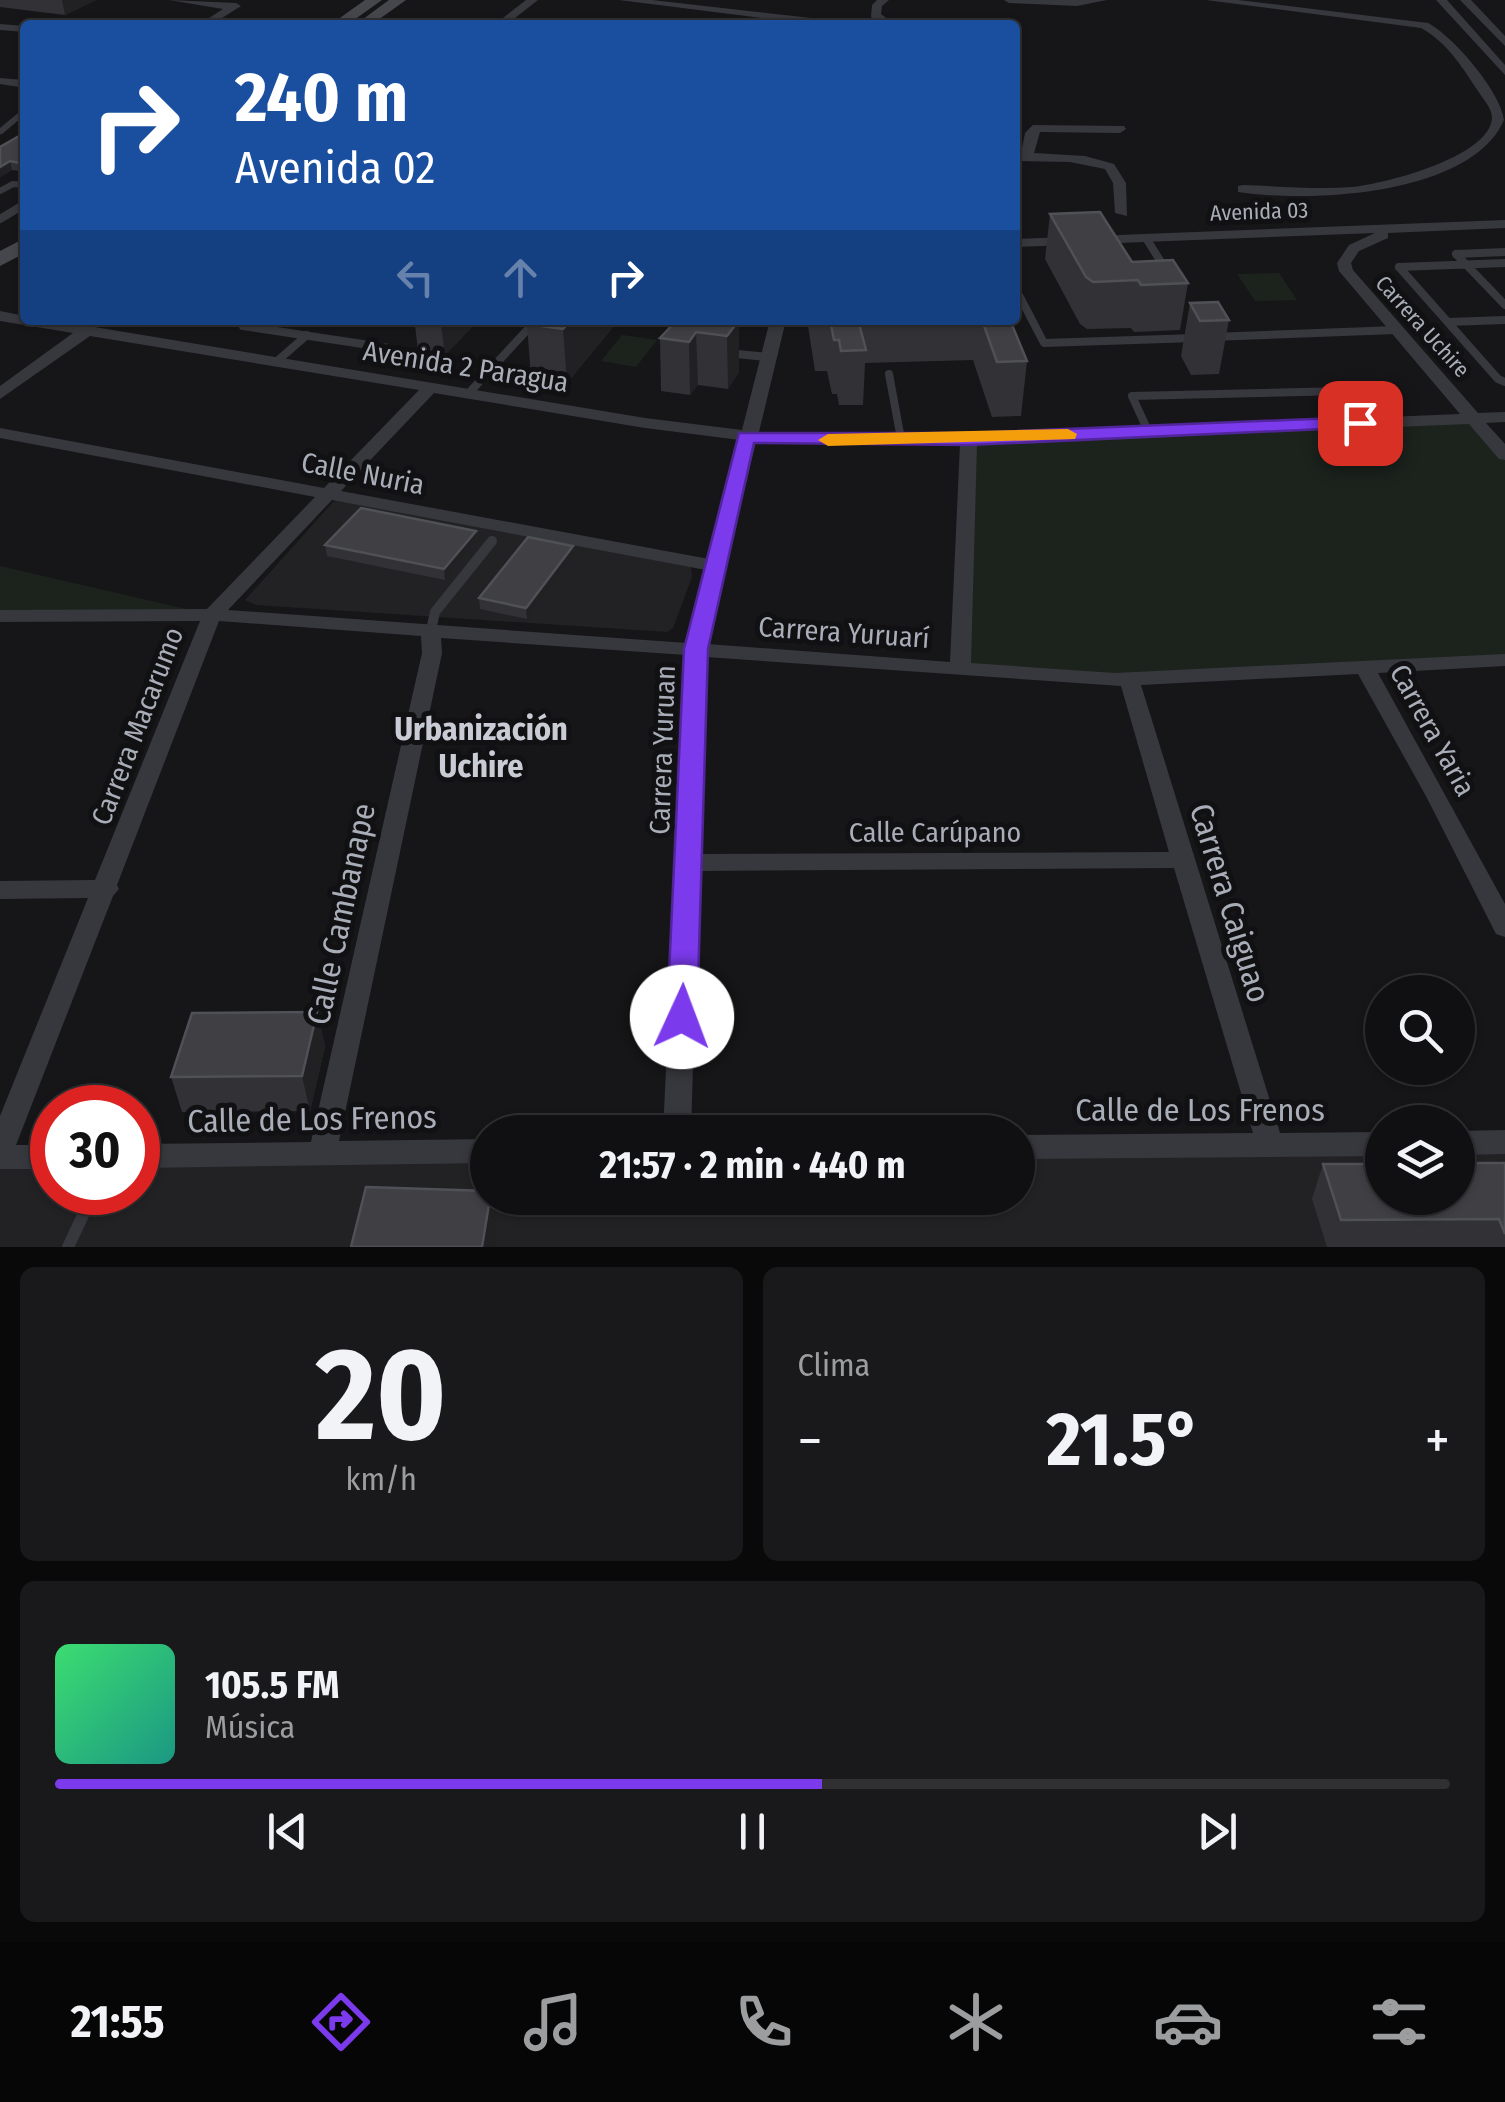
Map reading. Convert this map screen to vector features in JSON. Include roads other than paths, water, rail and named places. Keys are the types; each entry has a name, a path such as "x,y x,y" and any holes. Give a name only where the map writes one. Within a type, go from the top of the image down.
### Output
{"street":[{"path":"174,0 241,3"},
{"path":"345,20 376,0"},
{"path":"369,20 399,0"},
{"path":"506,20 533,0"},
{"path":"624,0 807,20"},
{"path":"882,20 874,15 877,4 884,0"},
{"path":"1008,0 1102,0"},
{"path":"1211,0 1398,18 1424,24 1435,30 1470,72 1498,116 1496,126 1480,148 1438,167 1375,187 1353,191 1243,189"},
{"path":"1441,0 1505,72"},
{"path":"1465,0 1505,43"},
{"path":"212,20 241,3"},
{"path":"1120,129 1041,127 1031,133 1021,157 1090,160 1113,168 1122,213"},
{"name":"Avenida 03","path":"1020,243 1505,224"},
{"name":"Carrera Uchire","path":"1409,229 1381,235 1354,248 1341,264 1505,455"},
{"path":"1314,232 1325,245"},
{"name":"Carrera Yuruan","path":"679,1115 696,649 777,325"},
{"path":"0,394 78,326"},
{"name":"Avenida 2 Paragua","path":"78,326 430,388 746,437 969,439 1505,417"},
{"name":"Carrera Macarumo","path":"0,1154 212,615 430,388"},
{"name":"Calle Nuria","path":"0,433 716,566"},
{"path":"960,668 969,439"},
{"name":"Carrera Yuruarí","path":"0,616 212,615 1129,680 1505,660"},
{"name":"Calle Cambanape","path":"322,1153 432,653 432,630"},
{"name":"Carrera Yaria","path":"1364,667 1505,928"},
{"name":"Carrera Caiguao","path":"1129,680 1270,1145"},
{"name":"Calle Carúpano","path":"688,863 1183,860"},
{"path":"0,890 106,889"},
{"path":"1475,1143 1505,1142"},
{"name":"Calle de Los Frenos","path":"1035,1147 1365,1144"},
{"name":"Calle de Los Frenos","path":"160,1156 470,1151"},
{"path":"0,1154 30,1156"}],"lane":[{"path":"1,132 20,115"},
{"path":"1146,238 1176,285"},
{"path":"1505,252 1456,254 1505,305"},
{"path":"1503,380 1399,267 1505,263"},
{"path":"1020,297 1044,343 1396,330"},
{"path":"1448,322 1505,320"},
{"path":"1204,322 1214,337"},
{"path":"243,326 389,348"},
{"path":"468,394 528,329"},
{"path":"276,362 307,335"},
{"path":"716,352 768,357"},
{"path":"889,374 901,439"},
{"path":"1148,431 1132,396 1388,390"},
{"path":"432,630 435,612 492,541"},
{"path":"68,1247 83,1215"}],"district":[{"name":"Urbanización Uchire","path":"481,748"}]}
